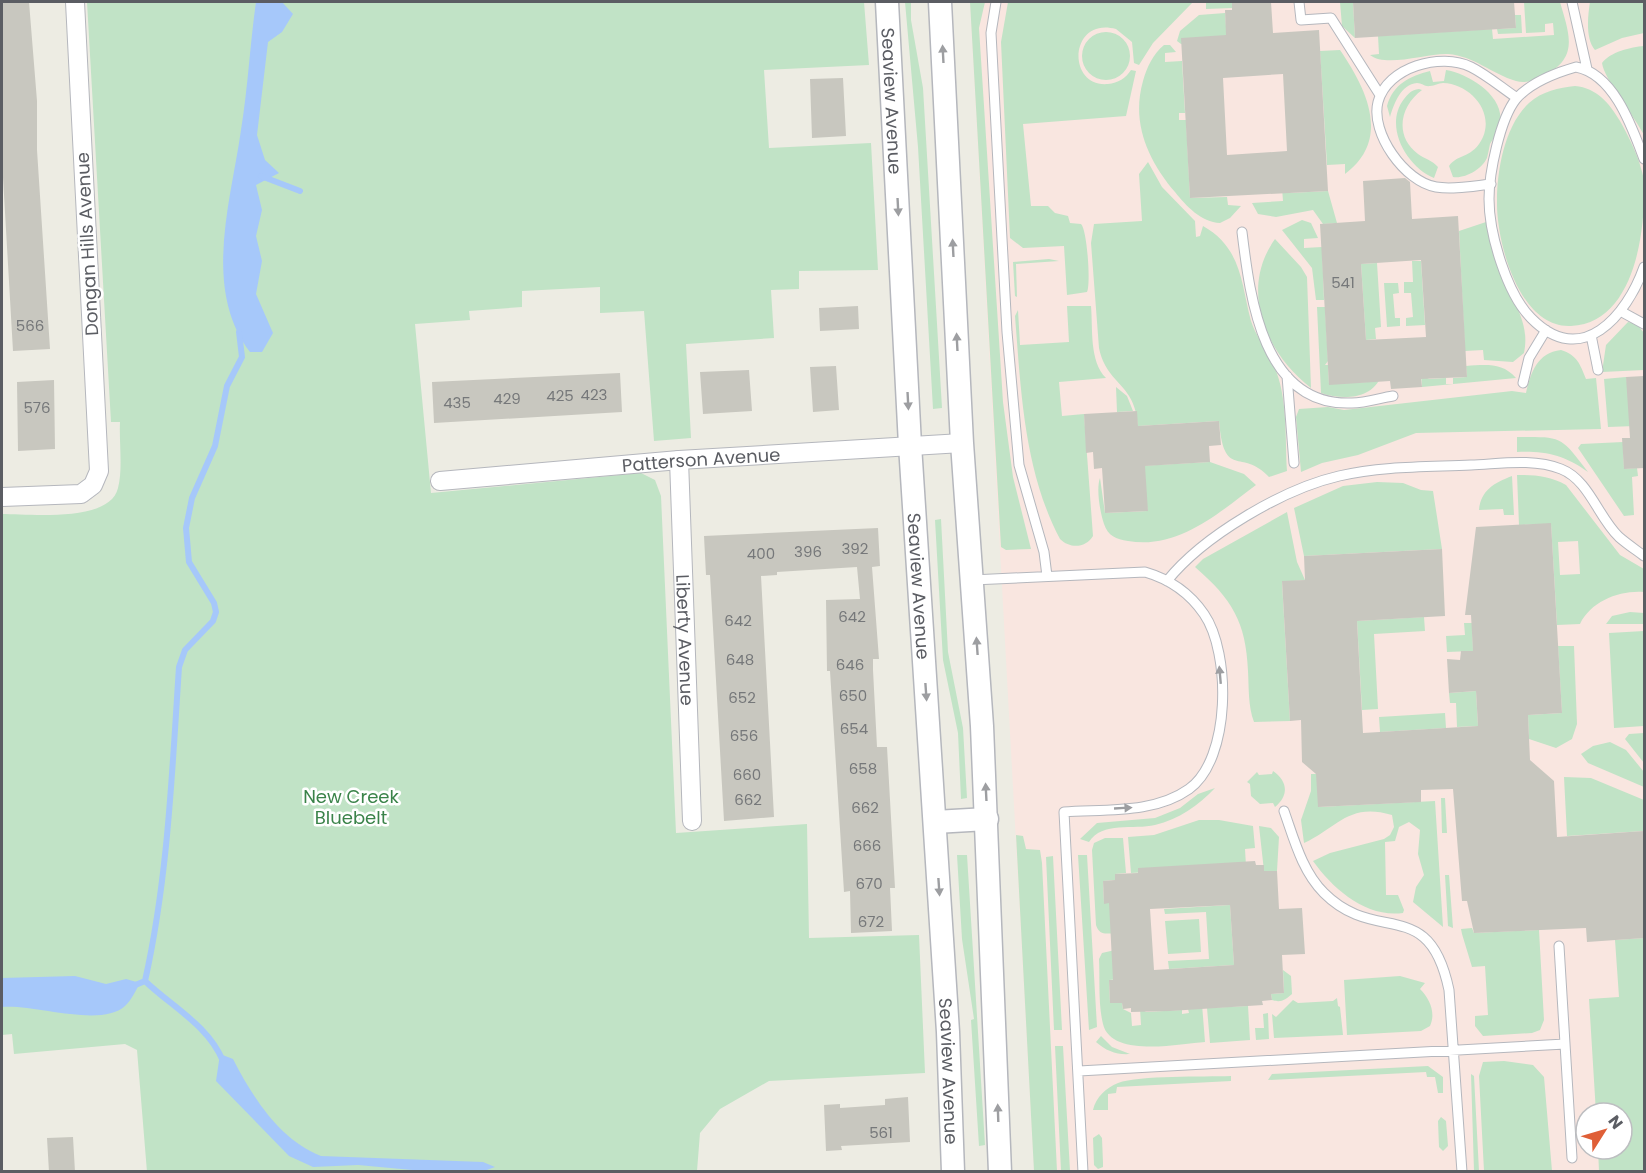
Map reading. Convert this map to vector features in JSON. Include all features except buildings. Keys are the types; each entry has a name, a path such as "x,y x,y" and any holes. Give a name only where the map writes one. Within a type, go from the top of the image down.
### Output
{"street":[{"name":"Dongan Hills Avenue","path":"2,497 81,494 93,485 99,471 75,2"},
{"name":"Seaview Avenue","path":"887,2 910,446 948,1032 953,1172"},
{"path":"940,2 962,442 987,819 1000,1172"},
{"name":"Patterson Avenue","path":"440,481 679,460 962,442"},
{"name":"Liberty Avenue","path":"679,460 693,821"},
{"path":"935,822 987,819"}],"lane":[{"path":"996,2 991,33 1008,343 1019,465 1044,552 1047,576"},
{"path":"1299,2 1300,20 1331,18 1380,95"},
{"path":"1572,2 1587,69"},
{"path":"1491,184 1435,187 1408,172 1396,160 1383,136 1377,114 1380,95 1400,75 1413,67 1441,61 1470,66 1517,98"},
{"path":"1644,159 1623,110 1607,87 1587,69 1576,67 1529,87 1508,111 1497,146 1489,199 1491,220 1504,270 1524,309 1546,330 1564,337 1591,335 1609,325 1622,312 1638,285 1644,267"},
{"path":"1242,232 1249,288 1259,328 1296,387 1323,399 1352,404 1393,396"},
{"path":"1622,312 1644,324"},
{"path":"1522,383 1529,358 1546,330"},
{"path":"1591,335 1598,370"},
{"path":"1287,376 1294,463"},
{"path":"1167,580 1197,550 1234,525 1298,489 1339,476 1412,468 1537,463 1562,469 1579,481 1619,536 1644,556"},
{"path":"972,580 1145,572 1167,580 1189,595 1204,615 1215,638 1222,716 1216,750 1200,779 1172,800 1149,807 1064,812 1083,1172"},
{"path":"1284,811 1307,870 1325,894 1353,914 1367,920 1412,927 1424,935 1437,952 1445,968 1449,990 1462,1172"},
{"path":"1559,946 1572,1158"},
{"path":"1079,1071 1565,1044"}],"shaded area":[{"path":"970,2 1644,2 1644,1171 1034,1171"}],"green space":[{"name":"New Creek Bluebelt","path":"87,2 864,2 869,65 764,70 769,148 871,143 878,270 799,271 799,289 771,290 774,338 686,344 691,438 654,441 644,311 600,313 600,287 522,291 522,307 469,311 470,320 415,324 431,493 641,473 655,480 661,496 676,833 807,824 809,938 919,935 925,1073 769,1081 720,1109 700,1133 697,1171 147,1172 137,1050 125,1044 14,1054 12,1034 2,1035 2,514 67,514 100,507 112,499 118,488 120,473 120,422 111,422"},
{"path":"905,2 911,2 911,20 923,88 942,408 933,409 918,147"},
{"path":"970,2 985,2 979,28 1003,402 1013,477 1031,549 1006,550 1001,547"},
{"path":"1008,2 1193,2 1153,43 1139,65 1134,63 1132,42 1116,29 1100,28 1089,33 1082,42 1079,53 1080,65 1085,75 1094,82 1115,83 1131,70 1136,71 1126,116 1023,124 1031,206 1048,206 1055,213 1068,216 1070,223 1081,224 1088,257 1087,292 1067,295 1064,246 1023,248 1010,238 1001,42"},
{"path":"1206,2 1232,2 1232,8 1206,9"},
{"path":"1340,2 1353,2 1355,38 1342,26"},
{"path":"1524,2 1560,2 1568,35 1569,44 1563,61 1555,69 1533,80 1516,81 1457,55 1439,54 1386,60 1370,55 1379,54 1378,36 1492,29 1493,39 1554,35 1553,23 1545,24 1545,32 1526,33"},
{"path":"1590,2 1644,2 1644,33 1622,38 1595,50 1588,33"},
{"path":"1225,13 1227,39 1181,44 1177,41 1180,31 1199,15"},
{"path":"1515,15 1521,15 1522,33 1498,34 1497,29 1516,28"},
{"path":"1101,32 1111,32 1123,39 1130,51 1130,61 1123,73 1111,80 1101,80 1086,69 1082,61 1082,51 1093,36"},
{"path":"1164,45 1170,45 1176,52 1165,53 1165,62 1182,61 1185,113 1179,113 1179,120 1186,120 1190,198 1227,197 1228,205 1241,206 1230,218 1220,223 1206,220 1184,203 1165,180 1144,140 1139,112 1143,81 1151,61"},
{"path":"1644,46 1644,135 1608,78 1602,63 1615,53"},
{"path":"1340,50 1358,80 1365,97 1370,113 1371,129 1368,145 1359,160 1345,174 1345,164 1327,165 1320,51"},
{"path":"1446,70 1477,83 1487,91 1499,110 1500,121 1485,162 1473,172 1458,177 1453,177 1449,166 1475,149 1486,127 1482,109 1470,94 1453,85 1443,83 1428,86 1417,83 1411,84 1402,91 1390,117 1387,106 1393,92 1409,78 1430,71 1433,82 1444,81"},
{"path":"1575,86 1596,93 1620,121 1640,164 1644,180 1644,201 1639,247 1623,292 1610,309 1593,321 1571,326 1553,323 1537,313 1524,298 1506,259 1497,201 1504,148 1508,135 1521,112 1529,103 1545,93"},
{"path":"1422,90 1409,104 1405,113 1403,130 1410,147 1438,167 1434,178 1415,165 1407,155 1397,133 1398,110 1408,94"},
{"path":"1148,162 1162,187 1195,221 1196,237 1200,236 1203,226 1226,245 1233,256 1242,280 1253,327 1271,360 1282,391 1287,471 1269,477 1259,468 1230,457 1221,439 1219,421 1138,426 1132,401 1103,360 1099,348 1091,243 1094,224 1142,221 1139,174"},
{"path":"1282,188 1290,193 1328,191 1337,223 1323,224 1313,210 1276,217 1258,214 1252,203 1283,201"},
{"path":"1302,220 1311,223 1318,238 1304,239 1304,248 1322,247 1324,300 1316,300 1312,268 1282,230"},
{"path":"1486,222 1496,262 1522,319 1524,353 1513,362 1484,360 1483,350 1465,351 1459,231"},
{"path":"1275,239 1301,267 1307,277 1311,388 1281,357 1262,319 1258,299 1259,278 1264,258"},
{"path":"1049,259 1059,261 1016,264 1017,297 1015,296 1013,262"},
{"path":"1412,261 1421,261 1425,325 1406,326 1406,318 1413,317 1411,293 1404,293 1404,282 1413,282"},
{"path":"1377,263 1381,327 1375,328 1376,339 1366,340 1361,264"},
{"path":"1384,283 1398,283 1399,293 1393,294 1395,318 1400,318 1400,326 1387,327"},
{"path":"1067,306 1091,306 1094,354 1106,378 1059,382 1062,416 1084,414 1093,536 1086,543 1078,546 1073,546 1060,539 1039,486 1022,402 1015,316 1018,310 1020,345 1069,342"},
{"path":"1317,307 1325,307 1328,361 1325,365 1328,365 1329,384 1368,382 1381,376 1371,390 1364,394 1347,397 1321,393"},
{"path":"1628,322 1637,324 1644,333 1644,370 1602,372 1606,345"},
{"path":"1561,350 1577,361 1586,379 1596,378 1601,429 1416,433 1358,455 1322,463 1301,472 1296,417 1299,409 1328,407 1344,410 1512,391 1526,393 1536,365 1546,355"},
{"path":"1466,366 1499,367 1516,378 1422,387 1421,374 1429,379 1446,378 1446,384 1453,384 1453,378 1467,377"},
{"path":"1626,377 1635,426 1608,427 1604,379"},
{"path":"1116,387 1127,396 1133,411 1117,412"},
{"path":"1517,437 1543,437 1559,441 1571,451 1588,472 1554,455 1517,452"},
{"path":"1623,442 1624,469 1637,468 1638,476 1632,477 1634,515 1624,516 1578,448 1581,444"},
{"path":"1210,462 1244,474 1256,485 1213,517 1164,540 1128,541 1110,534 1104,524 1100,507 1098,488 1100,478 1105,513 1148,511 1139,466"},
{"path":"1517,475 1542,477 1566,485 1620,555 1644,569 1644,592 1616,595 1599,603 1591,609 1580,624 1557,625 1551,524 1519,525","holes":["1578,541 1580,574 1560,575 1558,542"]},
{"path":"1512,476 1514,515 1504,515 1503,509 1479,510 1482,497 1486,492 1500,481"},
{"path":"1377,482 1403,483 1421,490 1433,491 1442,549 1304,556 1294,508 1343,486"},
{"path":"1287,512 1297,562 1305,580 1282,582 1290,721 1254,722 1250,704 1247,654 1240,625 1228,601 1195,567 1203,559"},
{"path":"941,519 948,652 963,728 967,798 961,799 958,733 943,660 935,520"},
{"path":"1630,612 1644,613 1644,624 1606,624 1612,616"},
{"path":"1424,617 1425,631 1374,634 1378,709 1362,710 1357,621"},
{"path":"1464,623 1472,623 1473,651 1447,652 1446,636 1465,635"},
{"path":"1644,631 1644,726 1614,728 1609,633"},
{"path":"1558,646 1574,646 1577,724 1572,739 1556,748 1529,739 1528,715 1562,713"},
{"path":"1476,691 1478,726 1457,727 1456,703 1450,703 1449,693"},
{"path":"1445,713 1446,728 1380,732 1379,717"},
{"path":"1644,733 1644,763 1625,739 1629,734"},
{"path":"1610,742 1626,750 1644,772 1644,787 1588,763 1581,754 1593,746"},
{"path":"1273,771 1282,779 1285,789 1283,798 1275,807 1273,803 1260,804 1251,796 1250,784 1247,782 1257,772 1259,775 1272,774"},
{"path":"1311,774 1317,774 1319,807 1435,801 1443,927 1413,902 1416,887 1424,875 1418,854 1420,830 1409,822 1399,827 1395,841 1385,842 1386,895 1398,895 1403,913 1376,911 1364,906 1330,882 1313,861 1330,853 1384,839 1390,835 1394,827 1392,815 1377,812 1354,814 1304,843 1301,820 1311,791"},
{"path":"1564,777 1591,778 1644,800 1644,831 1567,836"},
{"path":"1215,788 1202,801 1172,819 1155,825 1102,831 1089,842 1080,839 1097,823 1155,818 1180,808 1198,794"},
{"path":"1441,798 1445,798 1447,833 1442,833"},
{"path":"1199,820 1219,820 1253,826 1255,848 1245,849 1246,866 1131,873 1128,837 1154,835"},
{"path":"1259,826 1271,828 1279,837 1277,871 1264,871"},
{"path":"1016,835 1023,836 1026,849 1040,850 1042,863 1057,1171 1034,1171"},
{"path":"1105,838 1123,838 1126,873 1115,874 1115,880 1103,881 1104,903 1117,903 1114,933 1108,934 1101,932 1096,925 1092,850 1094,843"},
{"path":"957,855 967,855 985,1145 979,1146 971,1020 974,1019 962,939"},
{"path":"1078,855 1087,855 1097,1027 1089,1030"},
{"path":"1053,856 1062,1030 1054,1030 1046,857"},
{"path":"1445,875 1449,875 1453,928 1448,926"},
{"path":"1230,905 1234,965 1169,969 1168,961 1209,959 1206,912 1165,914 1164,909"},
{"path":"1199,919 1201,952 1168,954 1165,921"},
{"path":"1472,928 1474,933 1539,930 1544,1020 1540,1030 1532,1033 1483,1036 1475,1026 1475,1016 1488,1015 1485,966 1472,967 1461,929"},
{"path":"1644,938 1644,1171 1599,1171 1599,1161 1634,1161 1634,1101 1595,1101 1589,999 1619,997 1615,940"},
{"path":"1115,950 1121,979 1109,980 1110,1003 1122,1003 1123,1009 1131,1013 1132,1026 1141,1025 1140,1008 1146,1012 1182,1010 1182,1014 1189,1013 1188,1009 1202,1004 1205,1042 1163,1046 1132,1045 1109,1035 1103,1024 1100,1008 1099,959 1102,953"},
{"path":"1283,970 1291,976 1292,994 1283,1000 1272,1000 1271,994 1284,993"},
{"path":"1400,976 1425,983 1420,989 1431,1006 1430,1026 1421,1031 1347,1035 1344,980"},
{"path":"1337,998 1343,1035 1274,1038 1272,1014 1276,1017 1293,1000 1298,1003 1333,1001"},
{"path":"1248,1006 1250,1040 1210,1043 1207,1008"},
{"path":"1268,1013 1269,1039 1256,1040 1255,1028 1264,1028 1263,1014"},
{"path":"1101,1036 1112,1047 1130,1054 1116,1053 1104,1048 1096,1042"},
{"path":"1055,1046 1063,1046 1070,1171 1061,1171"},
{"path":"1504,1061 1533,1065 1544,1077 1552,1171 1484,1171 1479,1076 1483,1062"},
{"path":"1428,1066 1443,1077 1443,1093 1438,1093 1435,1077 1427,1077 1426,1072 1268,1080 1272,1074"},
{"path":"1471,1074 1474,1076 1479,1171 1474,1171"},
{"path":"1231,1076 1231,1081 1117,1087 1116,1093 1108,1094 1108,1110 1093,1110 1096,1101 1106,1090 1128,1080"},
{"path":"1441,1117 1446,1121 1448,1146 1443,1151 1439,1147 1438,1121"},
{"path":"1099,1134 1102,1138 1103,1167 1098,1169 1094,1165 1093,1138"}],"water":[{"path":"256,2 282,2 293,14 282,32 268,42 257,135 265,160 279,173 256,185 262,210 256,236 262,261 256,294 273,333 262,352 250,352 235,327 227,301 223,273 227,215 243,114"},
{"path":"75,976 106,984 126,979 140,983 125,1006 114,1012 100,1015 2,1007 2,978"},
{"path":"220,1054 233,1059 259,1103 280,1129 306,1149 321,1156 483,1162 495,1167 481,1172 423,1171 358,1165 313,1167 289,1156 216,1081"}],"waterway":[{"path":"261,176 300,191"},
{"path":"133,986 145,981 159,903 168,825 179,667 185,650 213,621 216,612 214,603 189,562 186,528 192,498 215,446 227,386 242,357 239,332"},
{"path":"145,981 199,1027 223,1061"}]}
